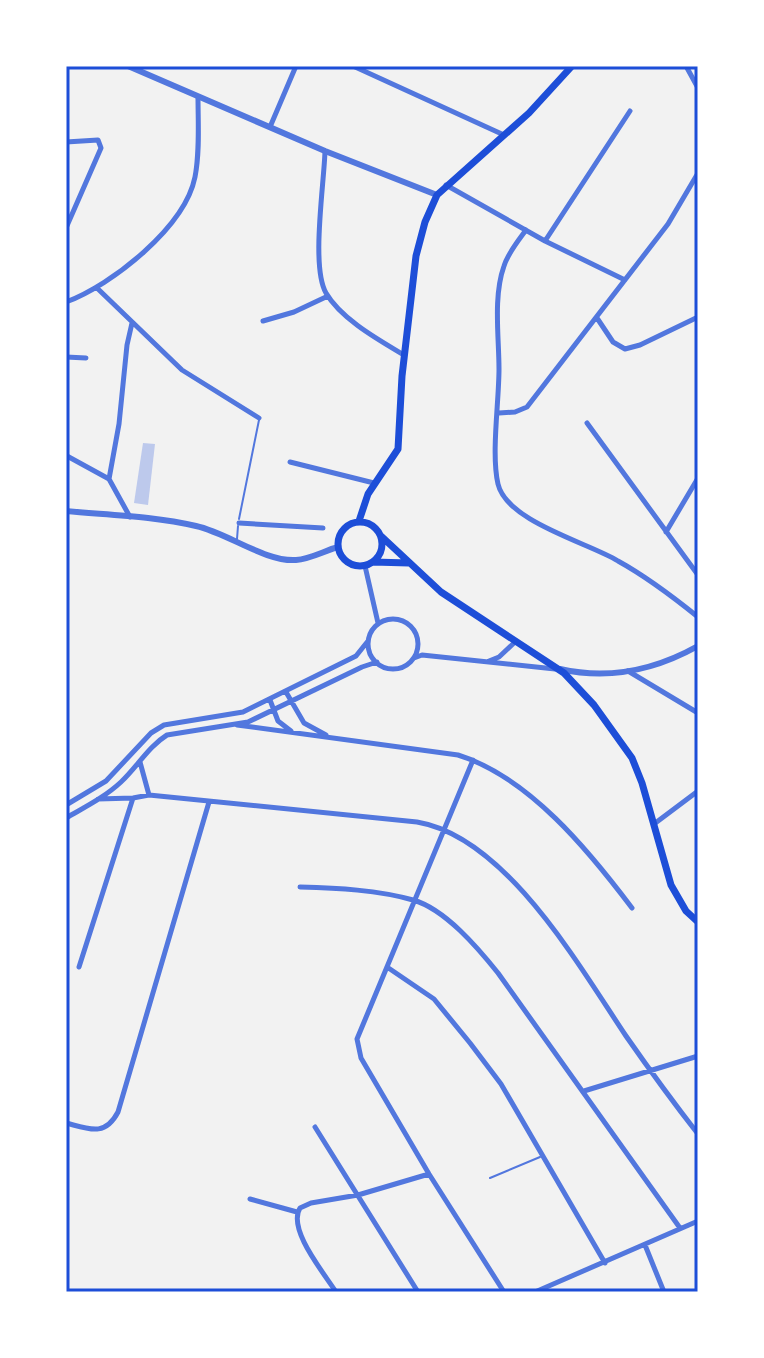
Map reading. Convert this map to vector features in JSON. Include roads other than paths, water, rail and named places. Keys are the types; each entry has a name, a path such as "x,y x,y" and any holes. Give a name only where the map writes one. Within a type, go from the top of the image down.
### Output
{"main road":[{"path":"359,521 374,483 398,449 404,355 416,256 425,222 437,195 529,113 572,66"},
{"path":"409,563 351,564 340,554 338,547 343,529 359,521 369,523 441,592 557,669 594,705 632,758 671,885 686,911 698,922"},
{"path":"369,564 382,551 381,536"}],"street":[{"path":"128,66 325,151 437,195"},
{"path":"270,127 296,66"},
{"path":"353,66 504,135"},
{"path":"686,66 698,88"},
{"path":"66,302 97,288 154,242 185,202 195,177 198,97"},
{"path":"545,241 630,111"},
{"path":"66,142 98,140 101,148 69,211 66,228"},
{"path":"325,151 319,269 328,296 361,328 404,355"},
{"path":"499,413 527,407 668,224 698,173"},
{"path":"446,185 545,241 625,280"},
{"path":"526,230 504,263 499,287 499,413 495,459 499,487 506,499 532,519 555,533 616,560 661,588 698,617"},
{"path":"97,288 197,381 259,418"},
{"path":"263,321 294,312 328,296"},
{"path":"597,317 613,342 625,349 698,317"},
{"path":"109,479 132,322"},
{"path":"66,357 86,358"},
{"path":"587,423 698,575"},
{"path":"67,456 109,479 130,517"},
{"path":"290,462 374,483"},
{"path":"666,532 698,478"},
{"path":"66,511 199,526 286,560 299,560 338,547"},
{"path":"239,523 323,528"},
{"path":"66,805 106,781 151,733 164,725 243,712 356,656 378,624 369,564"},
{"path":"368,641 370,653 377,662 392,668 407,664 413,658 418,644 413,629 401,620 378,624"},
{"path":"485,662 499,657 515,642"},
{"path":"413,658 422,655 557,669 588,676 662,663 698,646"},
{"path":"66,818 119,784 157,741 167,735 237,725 273,712 377,662"},
{"path":"628,671 698,713"},
{"path":"286,692 308,727 335,738"},
{"path":"270,700 273,712 285,727 298,734"},
{"path":"237,725 458,755 473,760 505,779 562,825 580,842 632,908"},
{"path":"473,760 358,1033 357,1045 361,1058 429,1174 504,1292"},
{"path":"140,762 149,795"},
{"path":"654,825 698,791"},
{"path":"98,799 149,795 417,822 445,829 484,856 528,898 698,1134"},
{"path":"79,967 133,798"},
{"path":"66,1123 89,1129 105,1128 118,1112 209,802"},
{"path":"300,887 330,888 414,900 467,937 498,973 680,1228"},
{"path":"387,967 418,986 450,1017 501,1084 605,1263"},
{"path":"584,1091 698,1056"},
{"path":"315,1127 418,1292"},
{"path":"250,1199 297,1212 311,1203 358,1195 429,1174"},
{"path":"297,1212 299,1233 336,1292"},
{"path":"535,1292 698,1221"},
{"path":"645,1245 664,1292"}],"lane":[{"path":"237,540 259,418"},
{"path":"490,1178 543,1156"}]}
